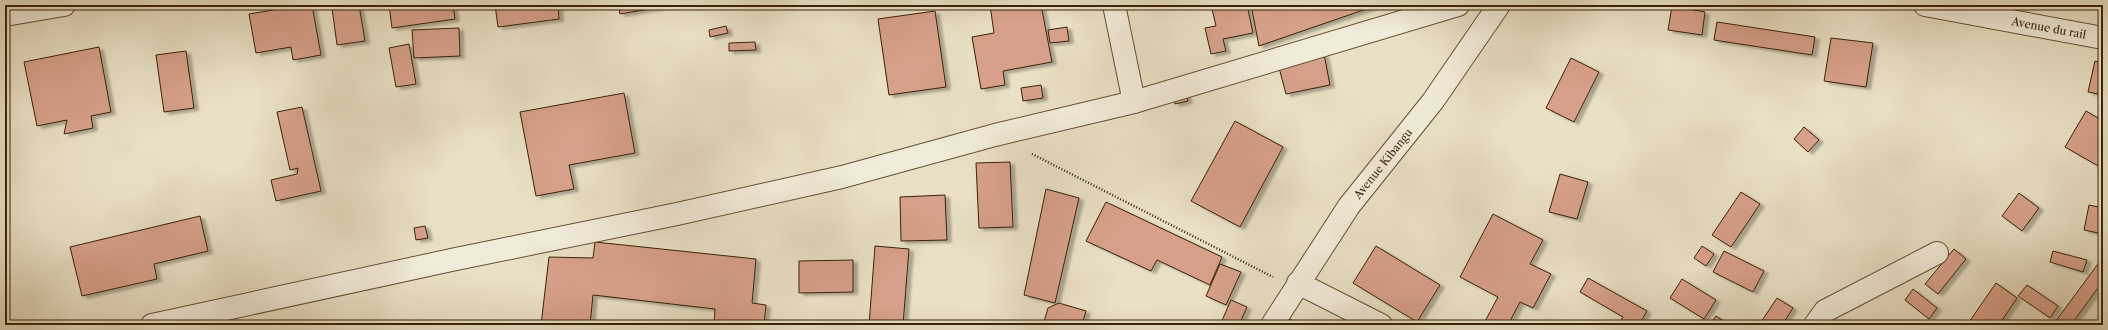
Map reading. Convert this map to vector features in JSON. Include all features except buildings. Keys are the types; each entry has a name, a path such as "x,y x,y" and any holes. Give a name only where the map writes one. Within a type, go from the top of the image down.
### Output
{"street":[{"path":"5,15 64,5"},
{"path":"1114,5 1134,102"},
{"path":"152,325 464,257 677,214 842,177 995,135 1134,102 1458,5"},
{"name":"Avenue Kibangu","path":"1272,325 1349,206 1433,101 1499,5"},
{"name":"Avenue du rail","path":"1924,5 2103,38"},
{"path":"1815,325 1825,311 1937,254"},
{"path":"1297,285 1381,325"}],"path":[{"path":"1030,153 1297,285"}]}
